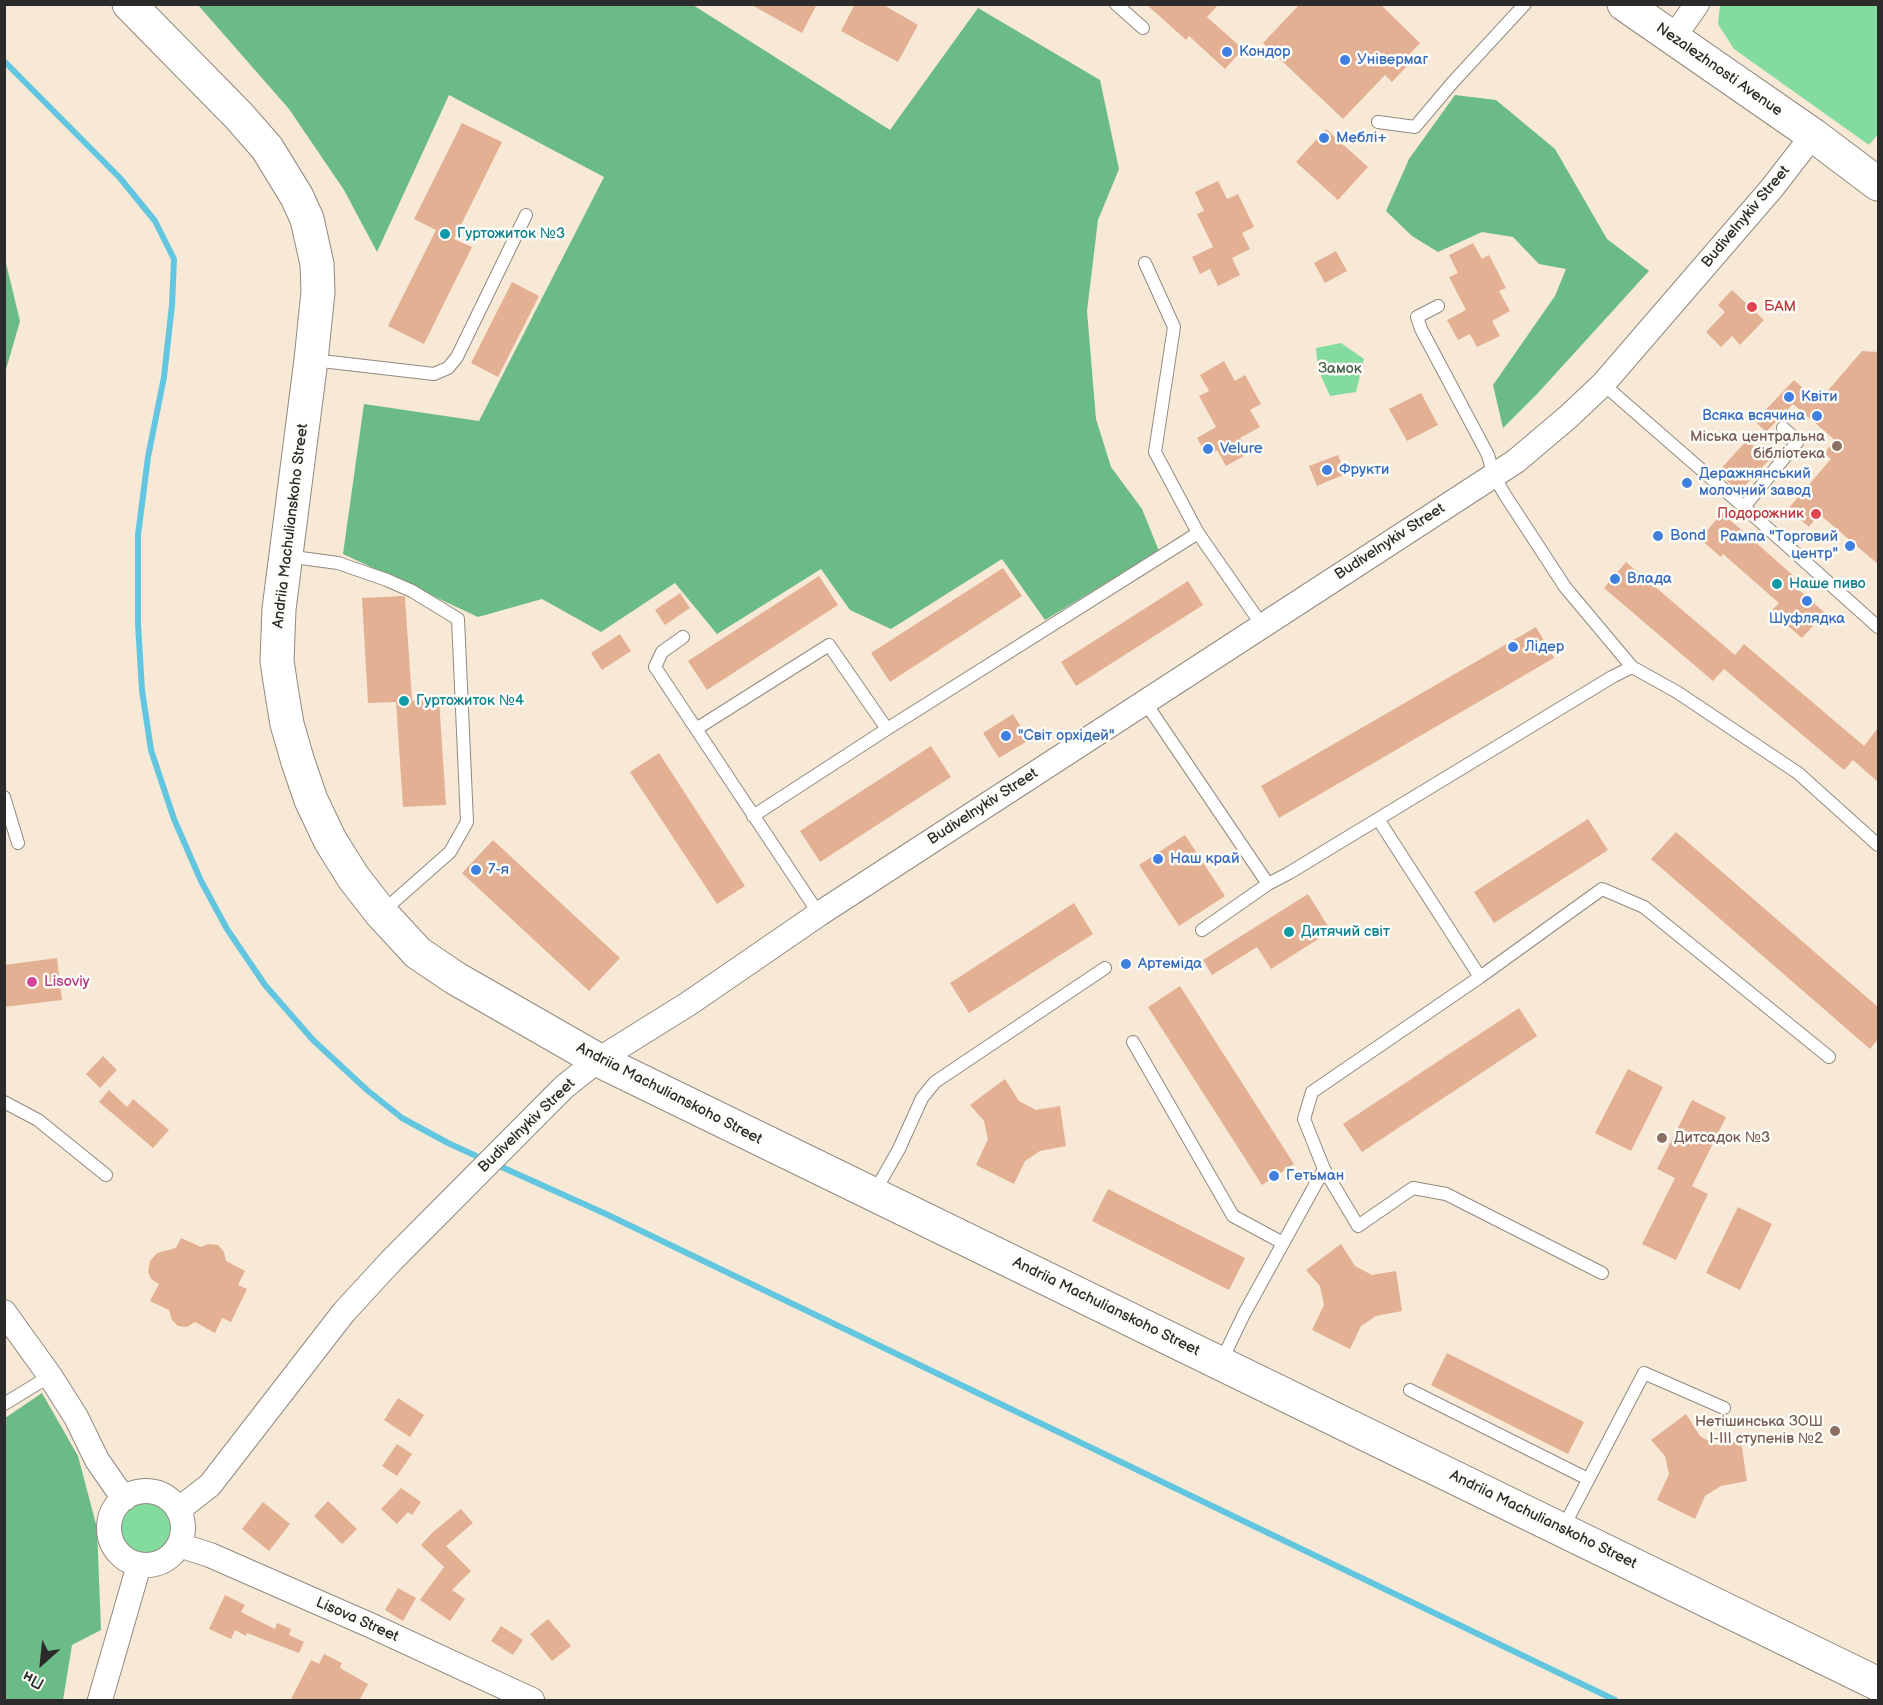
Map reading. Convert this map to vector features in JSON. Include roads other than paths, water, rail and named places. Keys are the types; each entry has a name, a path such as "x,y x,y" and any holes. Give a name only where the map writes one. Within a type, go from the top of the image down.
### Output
{"street":[{"name":"Andriia Machulianskoho Street","path":"129,4 239,116 267,148 297,197 306,219 317,264 317,312 285,556 279,609 277,660 287,724 311,800 330,840 353,878 381,913 418,952 455,978 598,1060 1878,1684"},
{"name":"Nezalezhnosti Avenue","path":"1624,4 1813,135 1878,184"},
{"path":"1673,39 1697,4"},
{"name":"Budivelnykiv Street","path":"178,1510 210,1485 344,1312 412,1239 553,1098 598,1060 688,1004 819,914 1494,476 1538,443 1603,384 1772,188 1813,135"},
{"path":"4,1312 50,1376 76,1417 97,1460 124,1499"},
{"path":"147,1492 159,1494 170,1500 178,1510 183,1526 179,1545 172,1555 162,1562 151,1565 128,1560 118,1553 109,1531 115,1508 124,1499 147,1492"},
{"name":"Lisova Street","path":"179,1545 210,1555 372,1626 532,1701"},
{"path":"100,1701 103,1676 139,1564"}],"lane":[{"path":"1116,4 1143,28"},
{"path":"1378,122 1416,127 1453,82 1525,4"},
{"path":"311,360 434,374 448,368 458,357 526,215"},
{"path":"1145,263 1174,327 1155,452 1198,534 1262,625"},
{"path":"1438,306 1417,317 1447,380 1488,455 1494,476 1565,586 1632,667 1677,692 1798,773 1878,845"},
{"path":"1603,384 1878,627"},
{"path":"1744,507 1798,441 1783,428"},
{"path":"753,816 1198,534"},
{"path":"285,556 338,563 387,580 412,591 458,619 467,822 450,852 381,913"},
{"path":"683,638 662,652 655,667 819,914"},
{"path":"696,729 829,645 887,729"},
{"path":"1202,930 1268,884 1632,667"},
{"path":"1144,702 1268,884"},
{"path":"4,797 18,843"},
{"path":"1378,819 1480,977"},
{"path":"1602,1273 1446,1194 1413,1188 1358,1226 1324,1169 1304,1119 1312,1092 1480,977 1602,889 1644,907 1829,1057"},
{"path":"873,1195 899,1149 922,1098 935,1082 1105,968"},
{"path":"1133,1042 1233,1216 1282,1243"},
{"path":"4,1102 38,1120 106,1174"},
{"path":"1220,1363 1282,1243 1324,1169"},
{"path":"1562,1530 1644,1372 1724,1408"},
{"path":"4,1404 50,1376"},
{"path":"1410,1390 1588,1479"}],"waterway":[{"path":"4,61 120,178 155,221 174,259 172,305 164,377 148,457 138,535 138,624 142,690 151,750 174,819 201,881 227,929 265,985 313,1040 367,1090 402,1118 485,1160"},
{"path":"495,1164 606,1214 1615,1700"}],"place":[{"name":"Кондор","path":"1227,52"},
{"name":"Універмаг","path":"1345,60"},
{"name":"Меблі+","path":"1324,138"},
{"name":"Гуртожиток №3","path":"445,234"},
{"name":"БАМ","path":"1752,307"},
{"name":"Квіти","path":"1789,397"},
{"name":"Всяка всячина","path":"1817,416"},
{"name":"Міська центральна бібліотека","path":"1837,446"},
{"name":"Velure","path":"1208,449"},
{"name":"Фрукти","path":"1327,470"},
{"name":"Деражнянський молочний завод","path":"1687,483"},
{"name":"Подорожник","path":"1816,514"},
{"name":"Bond","path":"1658,536"},
{"name":"Рампа \"Торговий центр\"","path":"1850,546"},
{"name":"Влада","path":"1615,579"},
{"name":"Наше пиво","path":"1777,584"},
{"name":"Шуфлядка","path":"1807,601"},
{"name":"Лідер","path":"1513,647"},
{"name":"Гуртожиток №4","path":"404,701"},
{"name":"\"Світ орхідей\"","path":"1006,736"},
{"name":"Наш край","path":"1158,859"},
{"name":"7-я","path":"476,870"},
{"name":"Дитячий світ","path":"1289,932"},
{"name":"Артеміда","path":"1126,964"},
{"name":"Lisoviy","path":"32,982"},
{"name":"Дитсадок №3","path":"1662,1138"},
{"name":"Гетьман","path":"1274,1176"},
{"name":"Нетішинська ЗОШ І-ІІІ ступенів №2","path":"1835,1431"}],"park label":[{"name":"Замок","path":"1340,369"}]}
